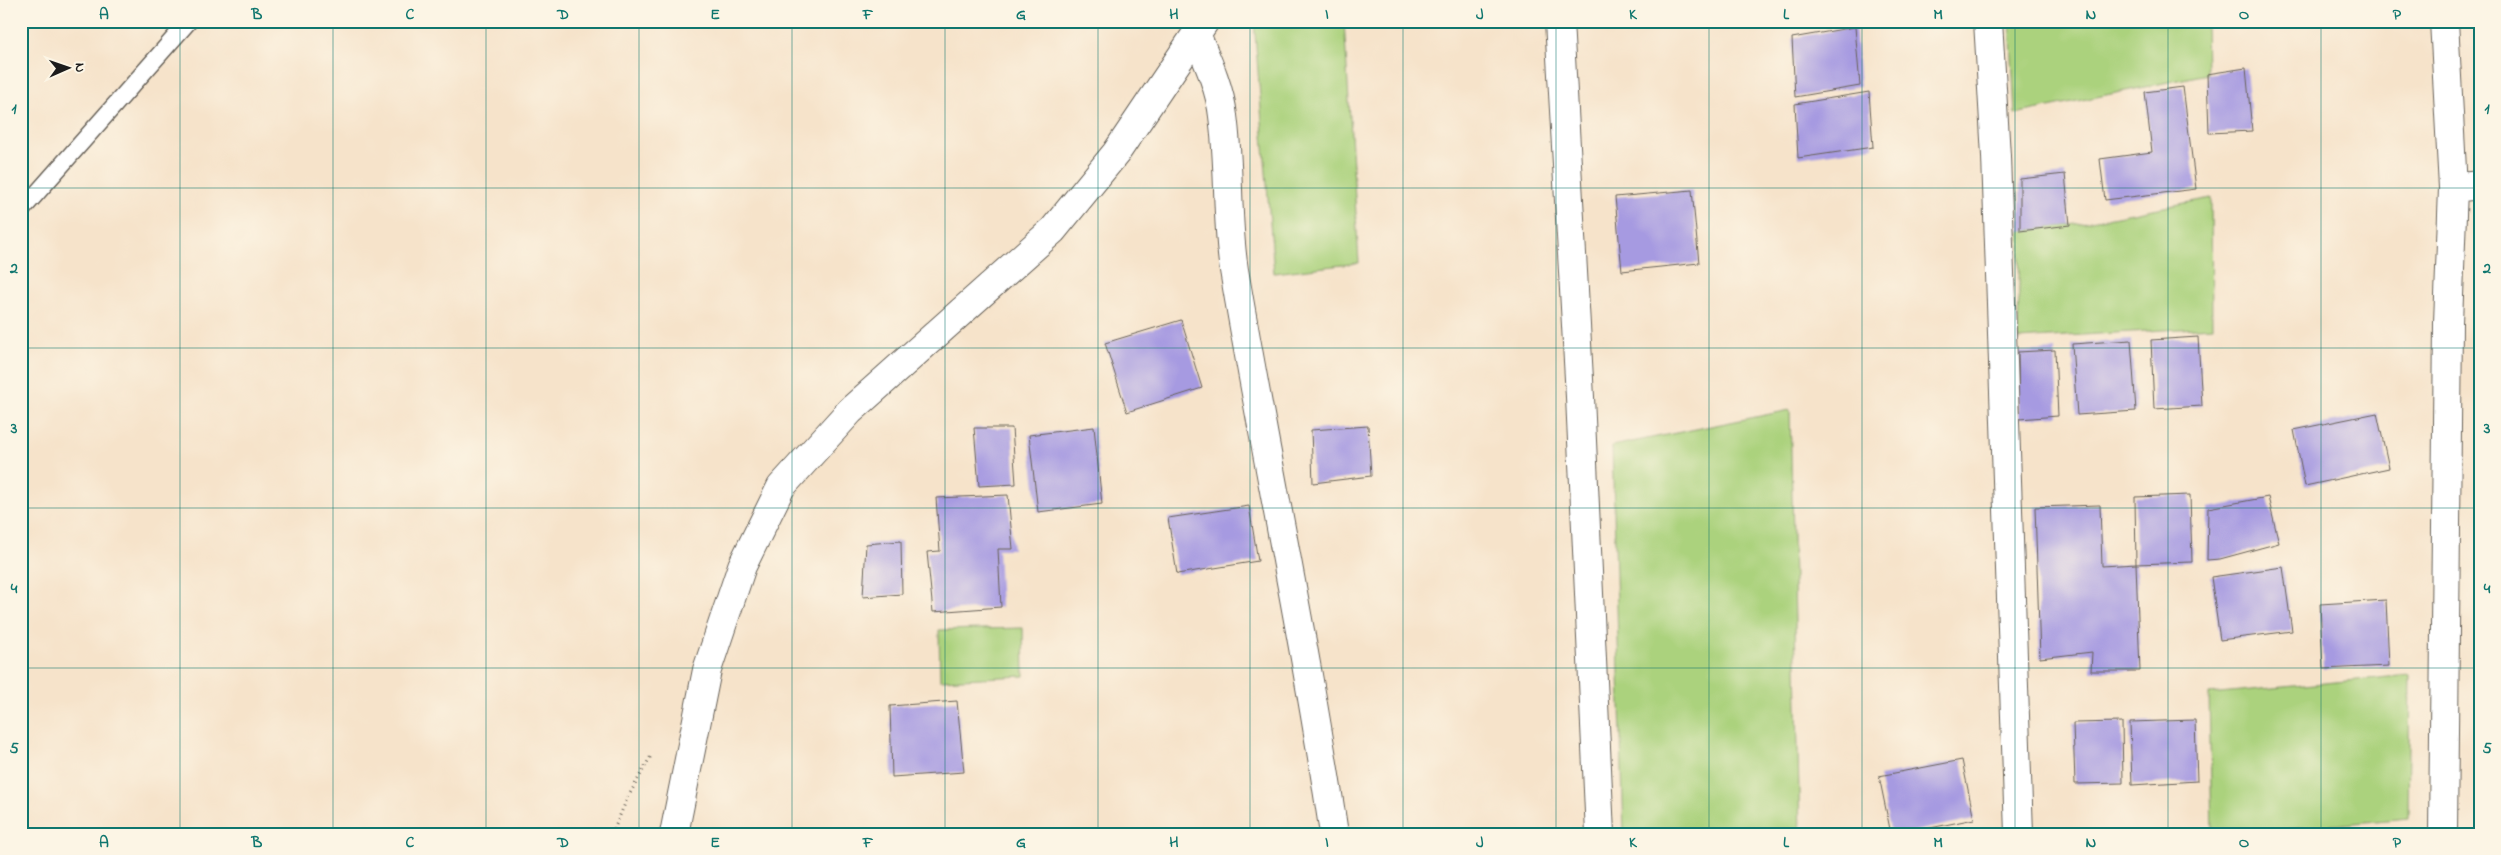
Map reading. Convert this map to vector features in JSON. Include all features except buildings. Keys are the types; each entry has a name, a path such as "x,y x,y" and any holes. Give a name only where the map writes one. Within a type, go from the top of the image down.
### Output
{"street":[{"path":"1559,21 1580,397 1600,834"},
{"path":"1988,21 1996,156 2019,834"},
{"path":"2443,834 2448,323 2453,188 2444,21"},
{"path":"674,834 707,670 742,566 781,487 850,411 1053,230 1116,153 1201,28"},
{"path":"1201,28 1223,114 1232,254 1262,432 1282,522 1315,704 1334,834"},
{"path":"2453,188 2480,185"}],"lane":[{"path":"21,211 190,21"}],"green space":[{"path":"1254,21 1344,21 1359,263 1274,273"},
{"path":"2010,21 2206,21 2207,74 2015,114"},
{"path":"2211,198 2212,327 2018,339 2020,231 2070,225"},
{"path":"1790,410 1800,834 1624,834 1612,446"},
{"path":"1023,628 1024,676 940,680 939,630"},
{"path":"2410,675 2408,818 2238,834 2212,834 2209,694"}]}
